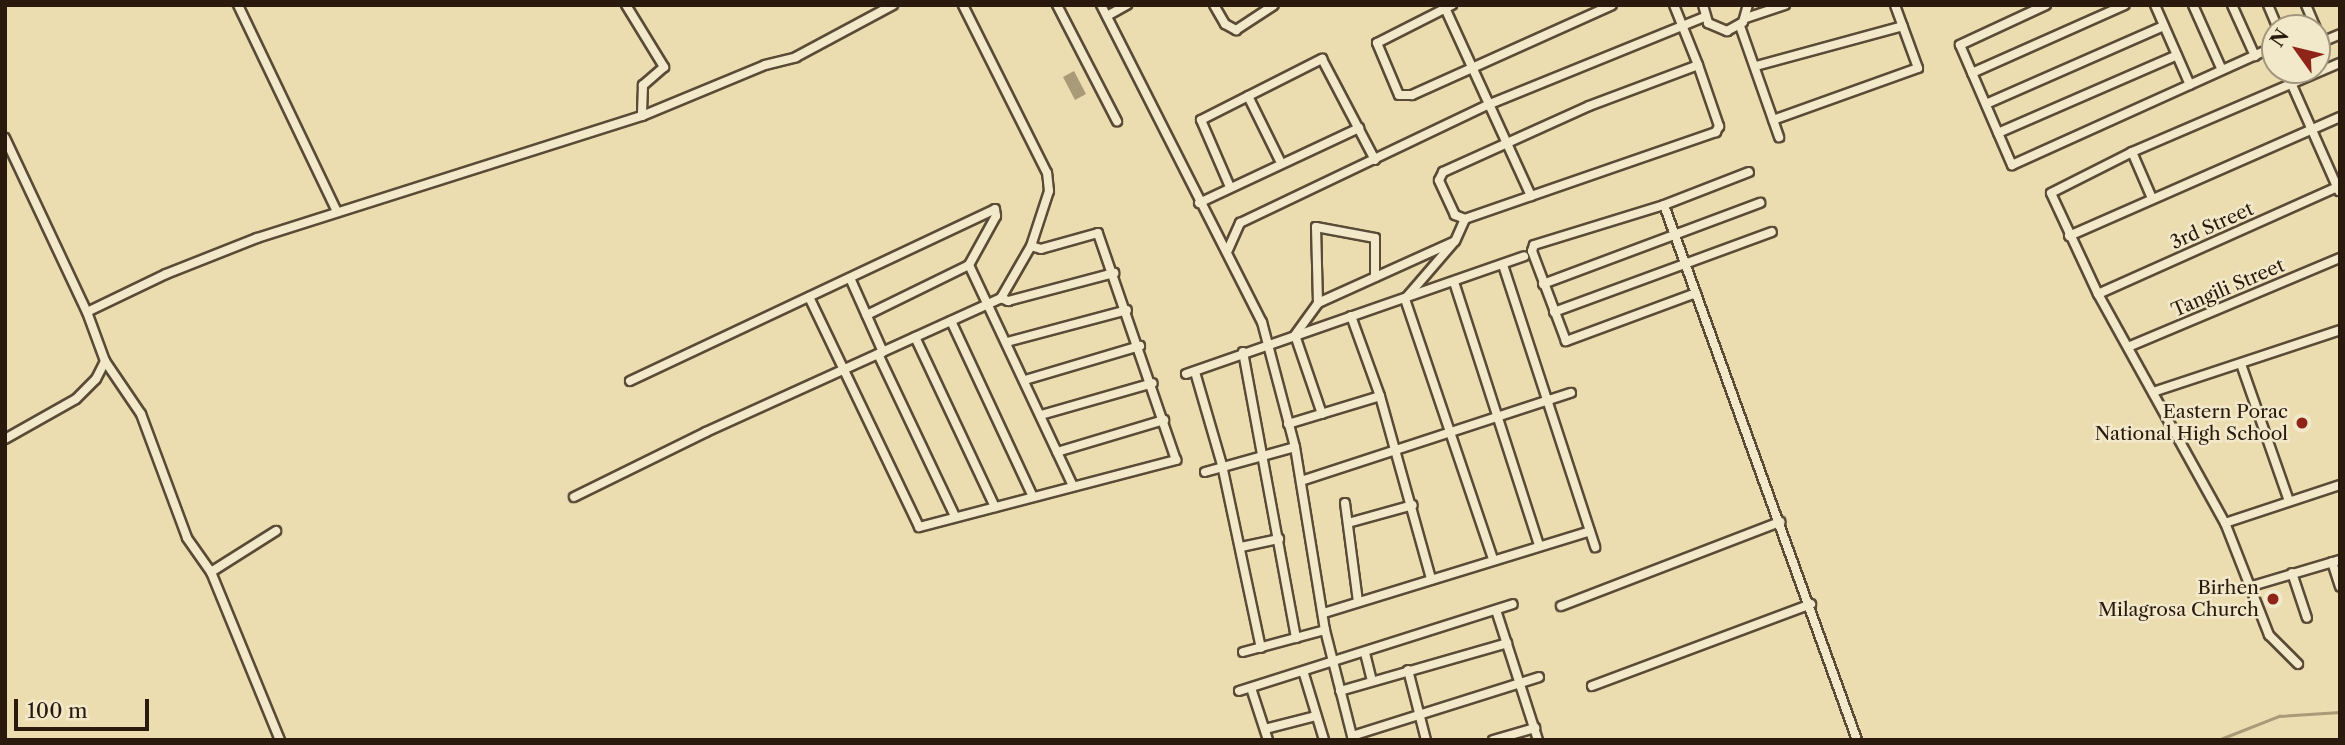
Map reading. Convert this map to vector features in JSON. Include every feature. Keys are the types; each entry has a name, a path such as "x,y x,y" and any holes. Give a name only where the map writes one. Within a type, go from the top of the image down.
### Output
{"street":[{"path":"238,5 337,212"},
{"path":"626,5 664,67 643,85 642,116"},
{"path":"87,312 214,254 337,212 642,116 765,65 796,57 893,5"},
{"path":"574,497 843,369 1002,298 1031,246 1049,191 1047,173 964,5"},
{"path":"1057,5 1117,121"},
{"path":"1101,5 1199,203 1256,307 1295,447 1325,630 1353,738 1539,677"},
{"path":"1107,16 1127,5"},
{"path":"1214,5 1225,24 1236,30 1274,5"},
{"path":"1531,196 1473,68 1448,7 1377,43 1397,91 1406,97 1473,68 1612,5"},
{"path":"1674,5 1698,65 1719,126 1716,132 1465,219 1455,215 1438,180 1440,174 1507,142 1698,65"},
{"path":"1703,5 1704,17 1720,30 1740,26 1746,18 1748,5"},
{"path":"1746,18 1784,5"},
{"path":"1773,120 1918,68 1895,5"},
{"path":"2046,5 1960,45 2012,165 2261,53"},
{"path":"1972,73 2125,5"},
{"path":"2155,5 2190,85"},
{"path":"2193,5 2222,71"},
{"path":"2232,5 2255,56"},
{"path":"1227,252 1240,223 1490,104 1704,17"},
{"path":"1740,26 1779,137"},
{"path":"1756,66 1903,26"},
{"path":"1986,104 2164,26"},
{"path":"1998,133 2177,55"},
{"path":"1230,187 1201,120 1322,59 1375,160"},
{"path":"2298,664 2269,635 2252,586 2224,523 2098,293 2051,199 2055,187 2340,63"},
{"path":"2292,85 2339,188"},
{"path":"1248,96 1279,161"},
{"path":"2068,236 2151,196 2340,117"},
{"path":"1199,203 1279,161 1359,128"},
{"path":"5,138 87,312 104,361 141,414 187,538 211,572 280,740"},
{"path":"2132,152 2151,196"},
{"path":"1696,293 1572,341 1563,336 1544,284 1534,245 1664,205 1749,172"},
{"name":"3rd Street","path":"2098,293 2339,188"},
{"path":"1544,284 1760,203"},
{"path":"1664,205 1811,604 1857,740"},
{"path":"630,381 995,209 996,216 969,265 867,314"},
{"path":"1405,299 1455,241 1465,219"},
{"path":"1318,303 1316,227 1375,238 1375,277"},
{"path":"1554,312 1772,232"},
{"path":"809,298 919,527 1177,460 1153,383 1098,233 1041,249 1031,246"},
{"path":"1295,335 1318,303 1455,241"},
{"path":"1261,648 1222,465 1191,373 1267,342 1405,299 1524,256"},
{"name":"Tangili Street","path":"2127,347 2340,258"},
{"path":"969,265 990,304 1073,486"},
{"path":"1503,265 1595,547"},
{"path":"1002,298 1008,301 1114,273"},
{"path":"850,278 955,516"},
{"path":"1454,282 1539,545"},
{"path":"1405,299 1448,433 1493,559"},
{"path":"1007,342 1127,310"},
{"path":"1351,316 1380,396 1432,579"},
{"path":"951,321 1033,497"},
{"path":"2153,391 2340,330"},
{"path":"1295,335 1322,414"},
{"path":"915,337 995,507"},
{"path":"1025,380 1140,346"},
{"path":"1243,352 1265,454 1296,638"},
{"path":"5,439 76,400 96,379 104,361"},
{"path":"2241,364 2289,501"},
{"path":"1041,415 1153,383"},
{"path":"1301,481 1571,393"},
{"path":"1289,424 1380,396"},
{"path":"1057,452 1164,420"},
{"path":"1205,472 1222,465 1295,447"},
{"path":"2224,523 2340,485"},
{"path":"1345,503 1358,602"},
{"path":"1348,523 1413,505"},
{"path":"1561,606 1780,522"},
{"path":"211,572 276,531"},
{"path":"1324,612 1591,531"},
{"path":"1241,547 1279,539"},
{"path":"2252,586 2336,561 2340,587"},
{"path":"2292,573 2307,618"},
{"path":"1239,691 1333,665 1513,604"},
{"path":"1592,686 1811,604"},
{"path":"1496,610 1538,740"},
{"path":"1243,652 1325,630"},
{"path":"1340,691 1507,643"},
{"path":"1365,653 1372,681"},
{"path":"1408,670 1426,740"},
{"path":"1304,674 1324,740"},
{"path":"1251,688 1268,740"},
{"path":"1265,729 1316,716"},
{"path":"1493,740 1535,728"}],"shaded area":[{"path":"1074,71 1086,94 1075,100 1063,77"}],"waterway":[{"path":"2218,740 2279,716 2340,712"}],"place":[{"name":"Eastern Porac National High School","path":"2302,423"},
{"name":"Birhen Milagrosa Church","path":"2273,599"}]}
